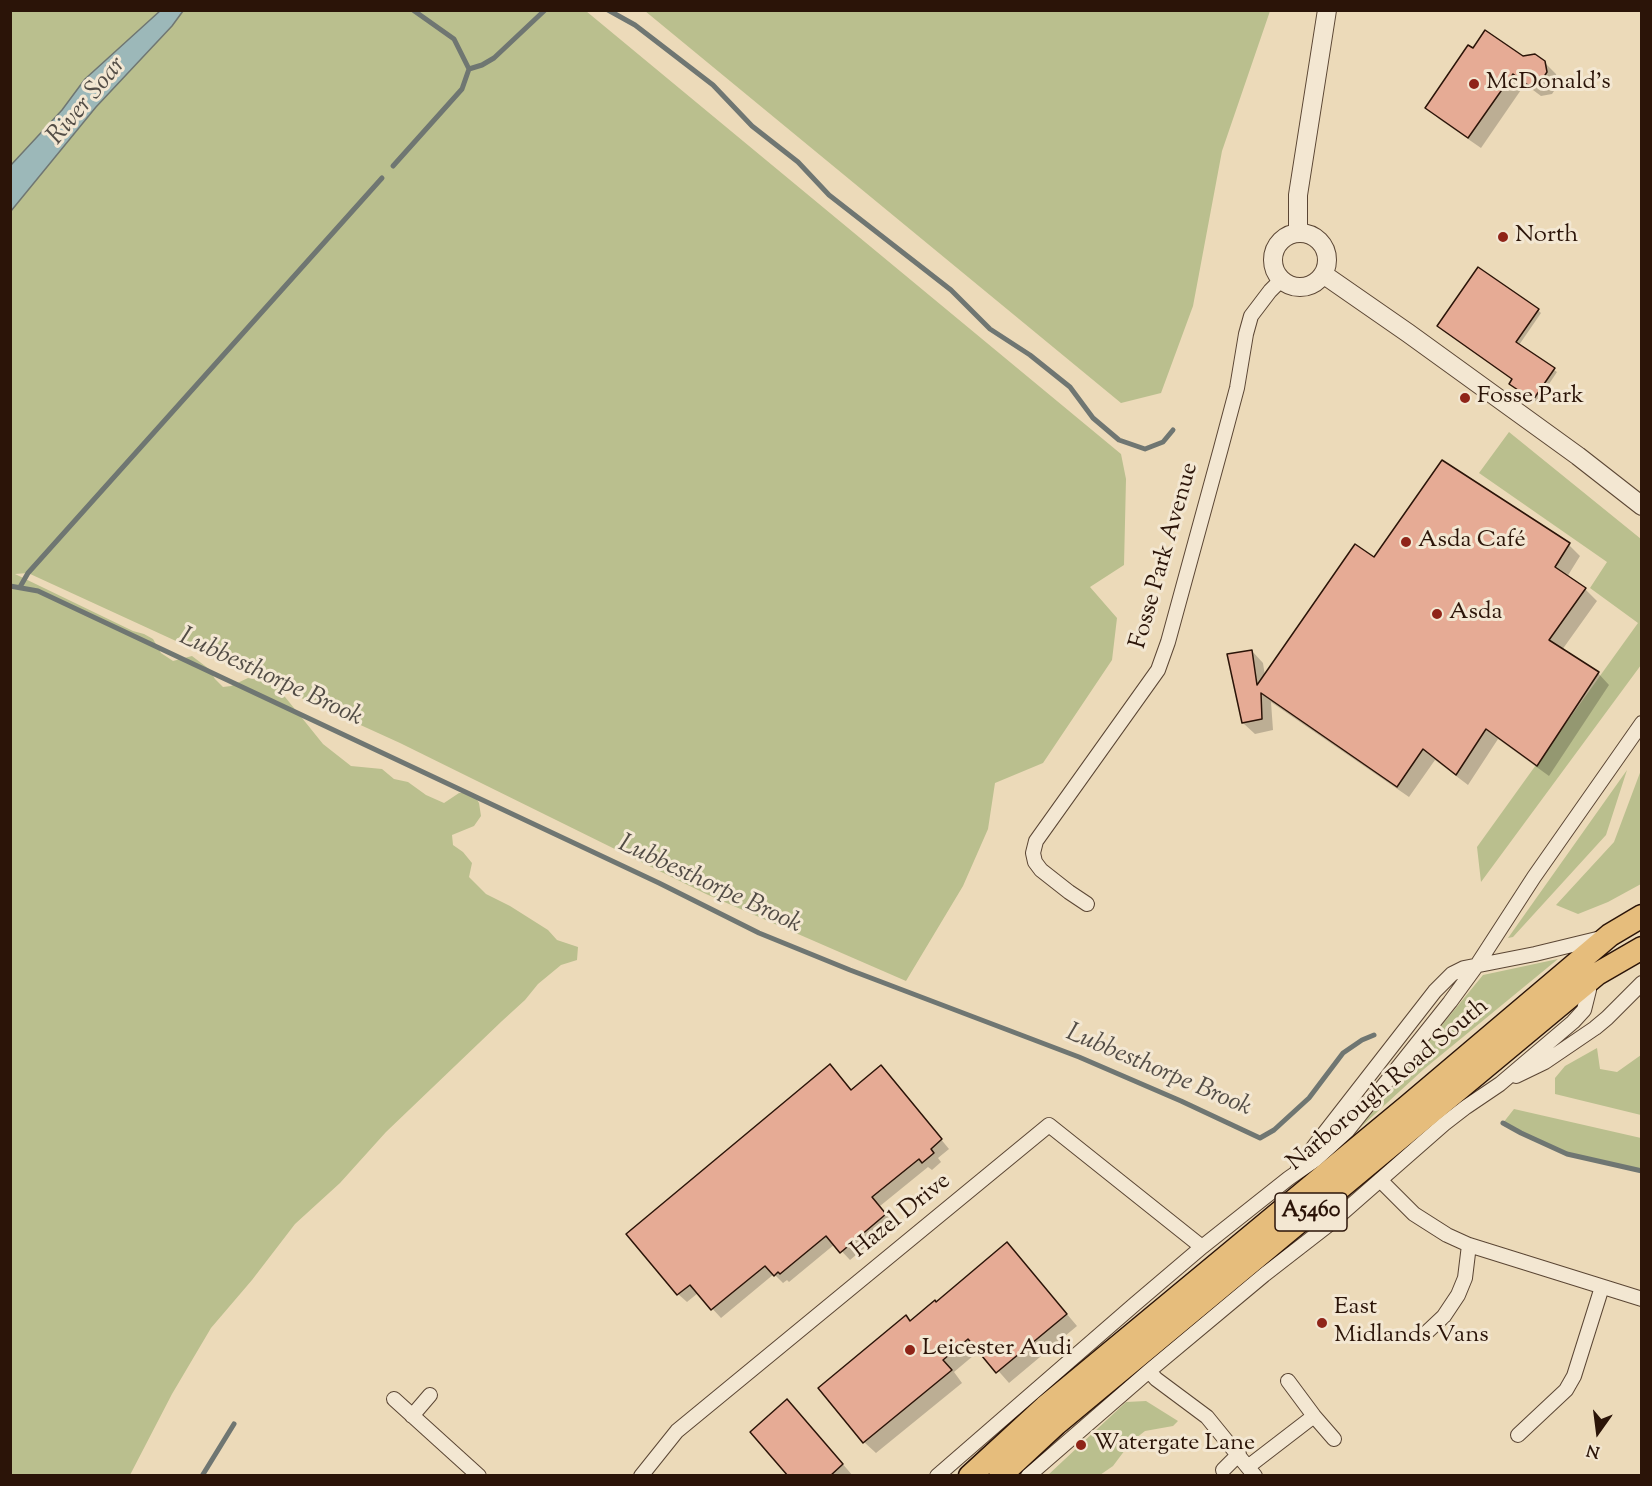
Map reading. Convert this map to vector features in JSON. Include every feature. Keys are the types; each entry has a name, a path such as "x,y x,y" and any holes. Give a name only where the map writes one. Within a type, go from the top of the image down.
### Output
{"main road":[{"name":"Narborough Road South","path":"970,1476 1045,1407 1603,942 1641,916"},
{"name":"Narborough Road South","path":"1000,1476 1056,1424 1597,974 1641,948"}],"street":[{"path":"1298,233 1298,195 1327,10"},
{"path":"1298,233 1314,237 1321,242 1325,250 1327,258 1323,274 1311,285 1296,286 1281,280 1273,264 1276,247 1289,235 1298,233"},
{"path":"1323,274 1564,446 1641,506"},
{"name":"Fosse Park Avenue","path":"1087,904 1041,870 1035,862 1033,853 1036,841 1158,670 1168,642 1237,388 1251,316 1281,280"},
{"name":"Narborough Road South","path":"937,1476 1202,1247 1316,1160 1348,1130 1450,1002 1641,723"},
{"path":"1028,1476 1149,1371 1264,1275 1331,1223 1444,1124 1500,1084 1573,1022 1584,1010 1589,990 1590,967 1603,942"},
{"name":"Narborough Road South","path":"1476,965 1603,942"},
{"path":"1500,1084 1545,1062 1595,1028 1641,983"},
{"name":"Hazel Drive","path":"641,1476 676,1431 1049,1125 1202,1247"},
{"path":"1380,1180 1414,1214 1434,1228 1469,1245 1641,1299"},
{"path":"1426,1333 1444,1316 1458,1295 1465,1278 1469,1245"},
{"path":"1518,1435 1566,1390 1574,1376 1602,1287"},
{"path":"1149,1371 1156,1379 1206,1417 1252,1471 1314,1416"},
{"path":"1288,1381 1334,1439"},
{"path":"412,1416 430,1395"},
{"path":"394,1400 479,1476"},
{"path":"1223,1470 1239,1454"}],"green space":[{"path":"10,11 165,11 10,193"},
{"path":"183,11 586,11 1121,454 1126,479 1124,565 1090,587 1117,618 1112,660 1043,763 995,783 988,829 963,886 906,981 706,894 400,743 277,687 323,744 351,766 382,769 394,779 408,782 426,795 444,803 459,793 473,793 479,803 481,816 474,826 452,835 453,845 472,863 469,877 486,894 548,930 557,940 578,947 577,960 561,965 538,984 525,1000 386,1132 340,1183 295,1224 211,1328 172,1394 130,1475 11,1476 11,211 96,107 172,26","holes":["28,573 263,681 248,678 223,687 209,669 192,656 173,661 161,653 153,639 144,634 133,631 15,574"]},
{"path":"645,11 1270,11 1222,151 1193,306 1161,393 1121,403"},
{"path":"1509,432 1641,539 1641,665 1481,882 1477,847 1638,623 1590,588 1607,562 1479,473"},
{"path":"1627,770 1606,835 1513,937 1508,938"},
{"path":"1641,770 1641,884 1608,902 1578,914 1556,905 1614,842"},
{"path":"1558,959 1424,1069 1351,1136 1483,975"},
{"path":"1597,1048 1600,1069 1617,1072 1641,1055 1641,1115 1555,1094 1555,1078 1565,1066"},
{"path":"1514,1109 1641,1138 1641,1171 1567,1154 1521,1133 1503,1123"},
{"path":"1146,1401 1178,1421 1173,1426 1145,1431 1131,1442 1113,1466 1100,1475 1048,1475 1126,1402"}],"water":[{"name":"River Soar","path":"161,10 183,11 172,26 96,107 11,211 11,165 62,110 85,79"}],"building":[{"name":"McDonald's","path":"1485,30 1523,56 1535,54 1545,61 1547,72 1540,83 1528,85 1513,74 1468,138 1425,108 1468,45 1473,48"},
{"path":"1478,267 1539,309 1516,342 1555,368 1533,400 1509,384 1512,379 1437,326"},
{"name":"Asda","path":"1442,460 1570,543 1555,567 1586,588 1549,640 1599,672 1537,766 1486,729 1456,775 1423,749 1397,787 1261,693 1262,719 1242,723 1227,654 1252,650 1257,685 1355,544 1374,557"},
{"path":"830,1064 851,1090 881,1065 942,1139 931,1149 934,1153 922,1163 919,1159 872,1197 886,1214 840,1253 826,1236 780,1274 778,1272 774,1276 765,1266 711,1310 690,1285 677,1295 626,1234"},
{"name":"Leicester Audi","path":"1007,1242 1067,1314 996,1373 968,1339 943,1360 952,1370 863,1443 818,1388 906,1315 910,1321 935,1300 936,1302"},
{"path":"787,1399 843,1464 830,1476 788,1476 750,1432"}],"waterway":[{"path":"413,10 454,39 469,69 494,58 545,10"},
{"path":"608,10 635,25 713,85 752,126 798,162 829,195 951,290 990,329 1030,355 1070,387 1093,418 1119,440 1145,449 1163,442 1173,430"},
{"path":"393,166 462,89 469,69"},
{"path":"20,587 28,573 382,178"},
{"name":"Lubbesthorpe Brook","path":"10,586 38,591 659,883 759,933 1079,1057 1260,1138 1274,1130 1309,1098 1343,1053 1374,1035"},
{"name":"Lubbesthorpe Brook","path":"1503,1123 1567,1154 1642,1171"},
{"path":"202,1476 234,1424"}],"place":[{"name":"McDonald's","path":"1474,84"},
{"name":"North","path":"1503,237"},
{"name":"Fosse Park","path":"1465,398"},
{"name":"Asda Café","path":"1406,542"},
{"name":"Asda","path":"1437,614"},
{"name":"East Midlands Vans","path":"1322,1323"},
{"name":"Leicester Audi","path":"910,1350"},
{"name":"Watergate Lane","path":"1081,1445"}]}
